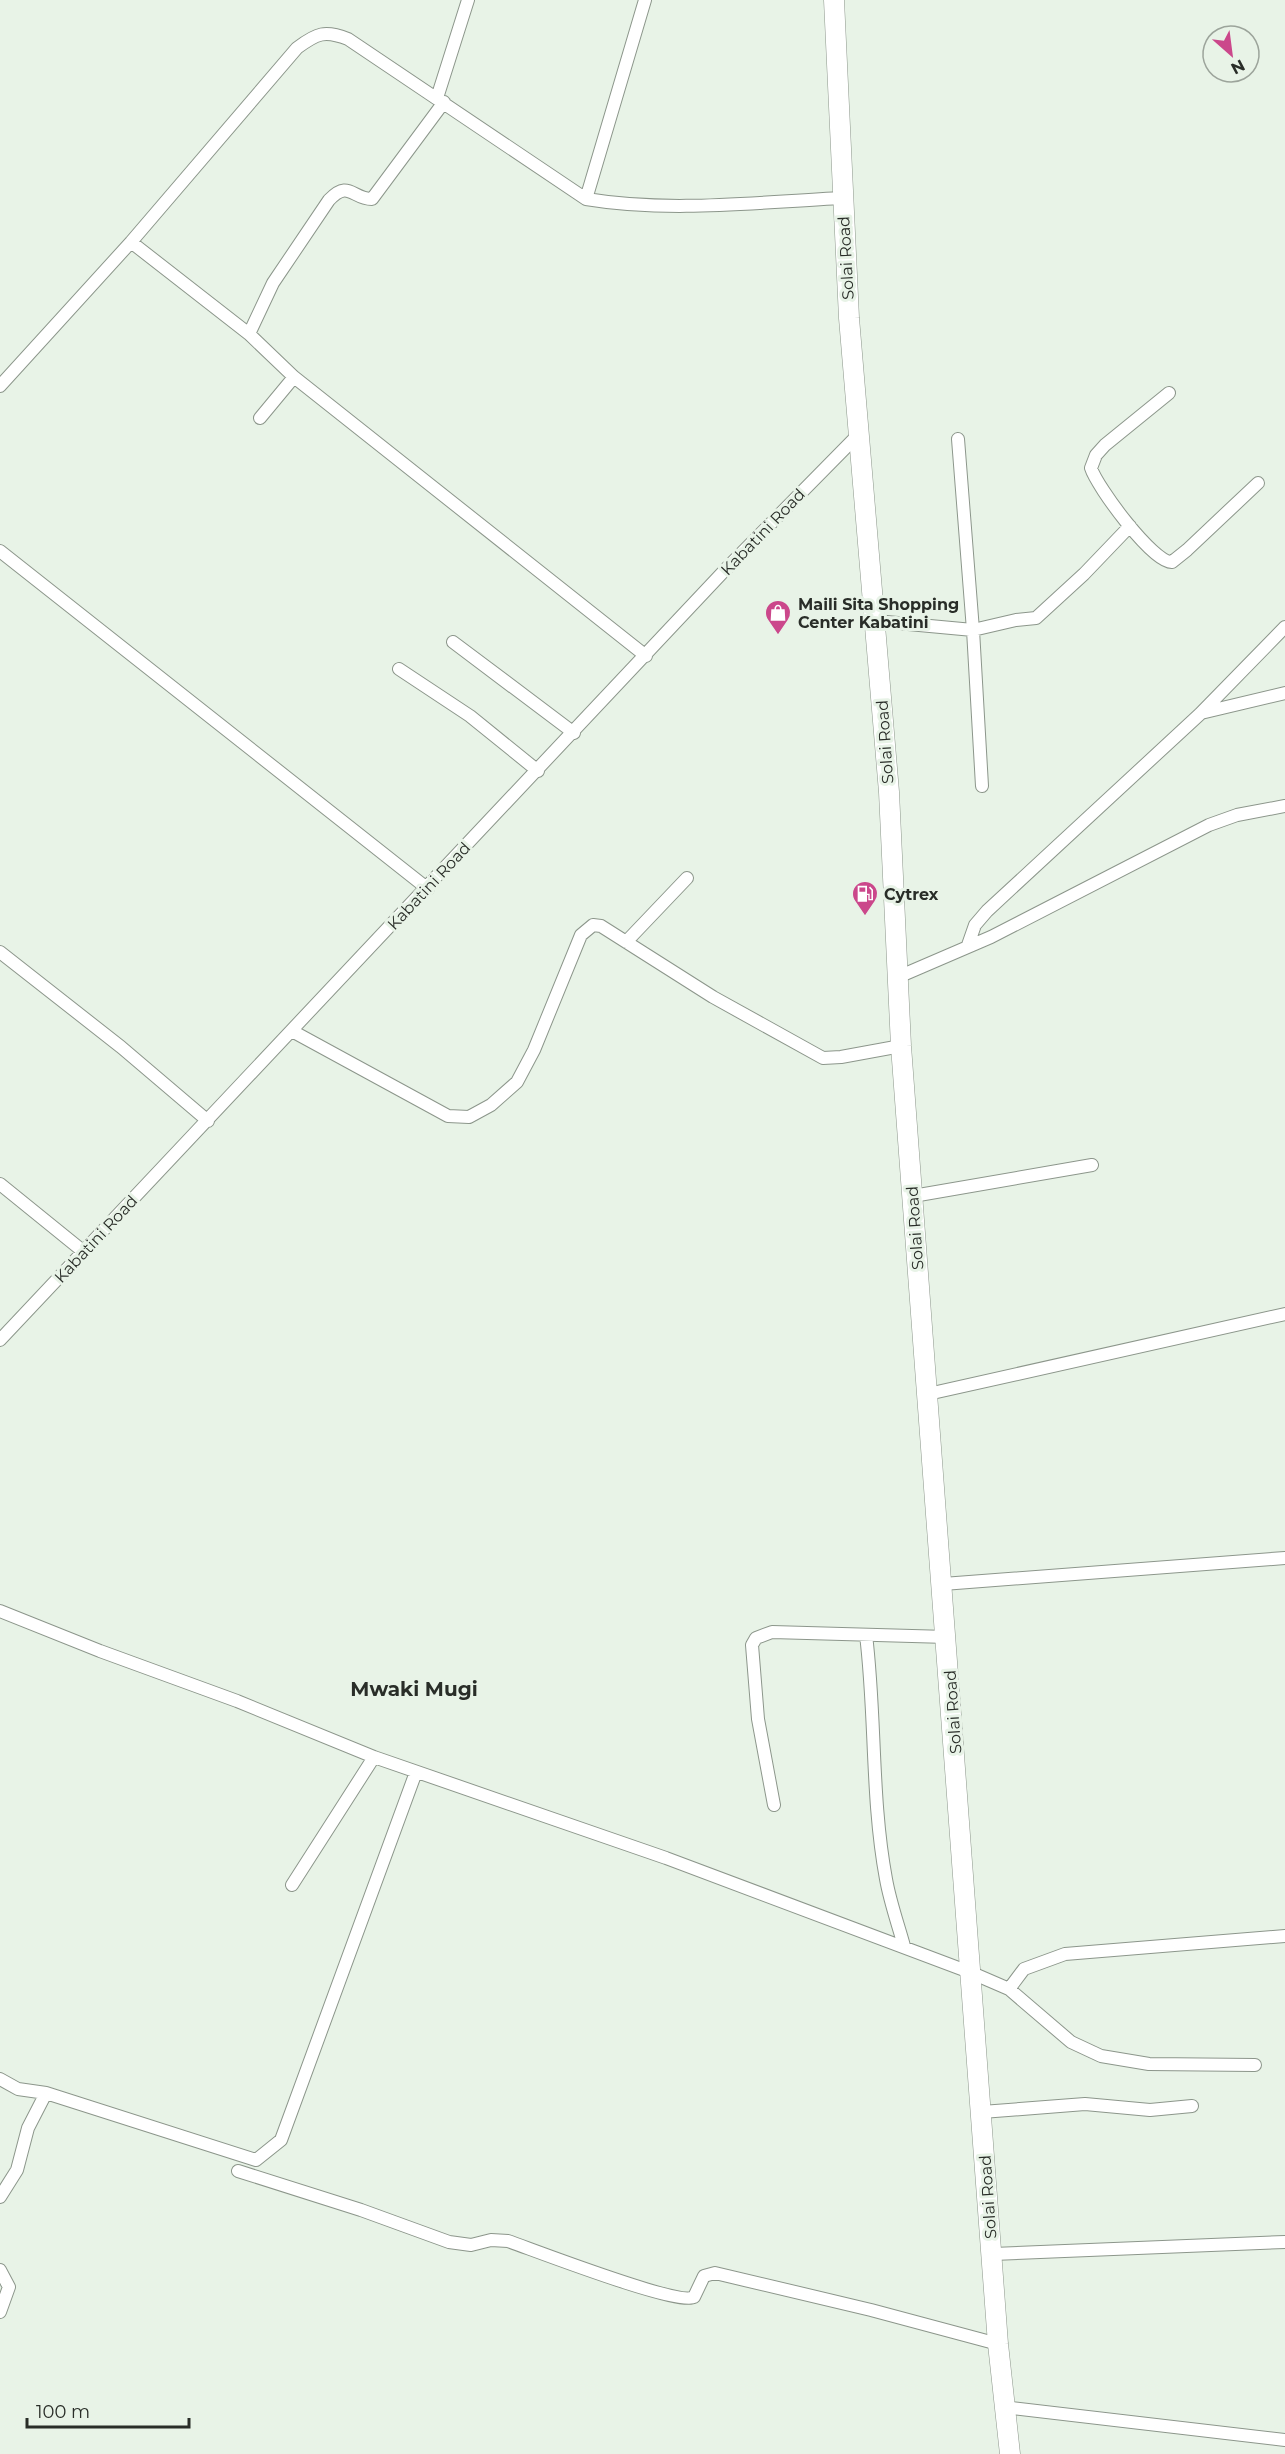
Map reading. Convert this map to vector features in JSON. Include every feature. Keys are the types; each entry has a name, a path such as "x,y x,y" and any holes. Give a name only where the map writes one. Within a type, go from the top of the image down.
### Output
{"highway":[{"name":"Solai Road","path":"834,0 843,198 889,792 901,1046 947,1637 998,2344 1003,2407 1010,2454"}],"street":[{"path":"249,334 273,283 330,200 342,190 349,190 372,199 441,100 468,0"},
{"path":"586,199 645,0"},
{"path":"0,386 131,242 297,48 312,36 330,32 348,39 586,199 612,203 693,206 843,198"},
{"path":"131,242 249,334 294,377 646,656"},
{"path":"260,418 294,377"},
{"path":"1169,393 1096,454 1090,468 1093,476 1130,526 1160,558 1172,561 1258,483"},
{"name":"Kabatini Road","path":"0,1340 428,889 724,571 860,434"},
{"path":"957,439 973,630 982,786"},
{"path":"876,621 973,630 1036,618 1084,574 1130,526"},
{"path":"0,551 428,889"},
{"path":"968,945 975,925 987,911 1200,714 1285,627"},
{"path":"453,642 574,733"},
{"path":"399,669 470,716 538,771"},
{"path":"1200,714 1285,693"},
{"path":"898,976 1082,892 1209,825 1238,815 1285,806"},
{"path":"626,942 687,878"},
{"path":"292,1031 448,1116 469,1117 491,1105 517,1082 534,1050 581,935 587,927 593,925 601,926 713,997 823,1058 842,1057 901,1046"},
{"path":"0,952 122,1047 208,1121"},
{"path":"913,1196 1092,1165"},
{"path":"0,1184 84,1252"},
{"path":"928,1394 1285,1314"},
{"path":"943,1584 1285,1558"},
{"path":"0,1611 100,1651 237,1701 374,1757 666,1858 972,1973 1009,1989 1071,2042 1101,2056 1149,2064 1256,2065"},
{"path":"774,1805 758,1719 752,1645 756,1638 772,1632 947,1637"},
{"path":"866,1635 873,1695 874,1765 886,1878 904,1946"},
{"path":"292,1885 374,1757"},
{"path":"0,2079 18,2089 46,2093 256,2160 281,2140 324,2030 416,1772"},
{"path":"1009,1989 1024,1969 1065,1954 1285,1936"},
{"path":"0,2197 17,2170 28,2127 46,2093"},
{"path":"982,2112 1085,2104 1150,2110 1192,2106"},
{"path":"238,2171 450,2241 471,2245 491,2240 508,2241 651,2291 686,2300 694,2297 704,2276 715,2273 871,2310 998,2344"},
{"path":"993,2254 1285,2242"},
{"path":"0,2270 9,2287 0,2312"},
{"path":"1003,2407 1285,2440"}],"place":[{"name":"Maili Sita Shopping Center Kabatini","path":"778,636"},
{"name":"Cytrex","path":"865,917"}],"district":[{"name":"Mwaki Mugi","path":"414,1689"}]}
